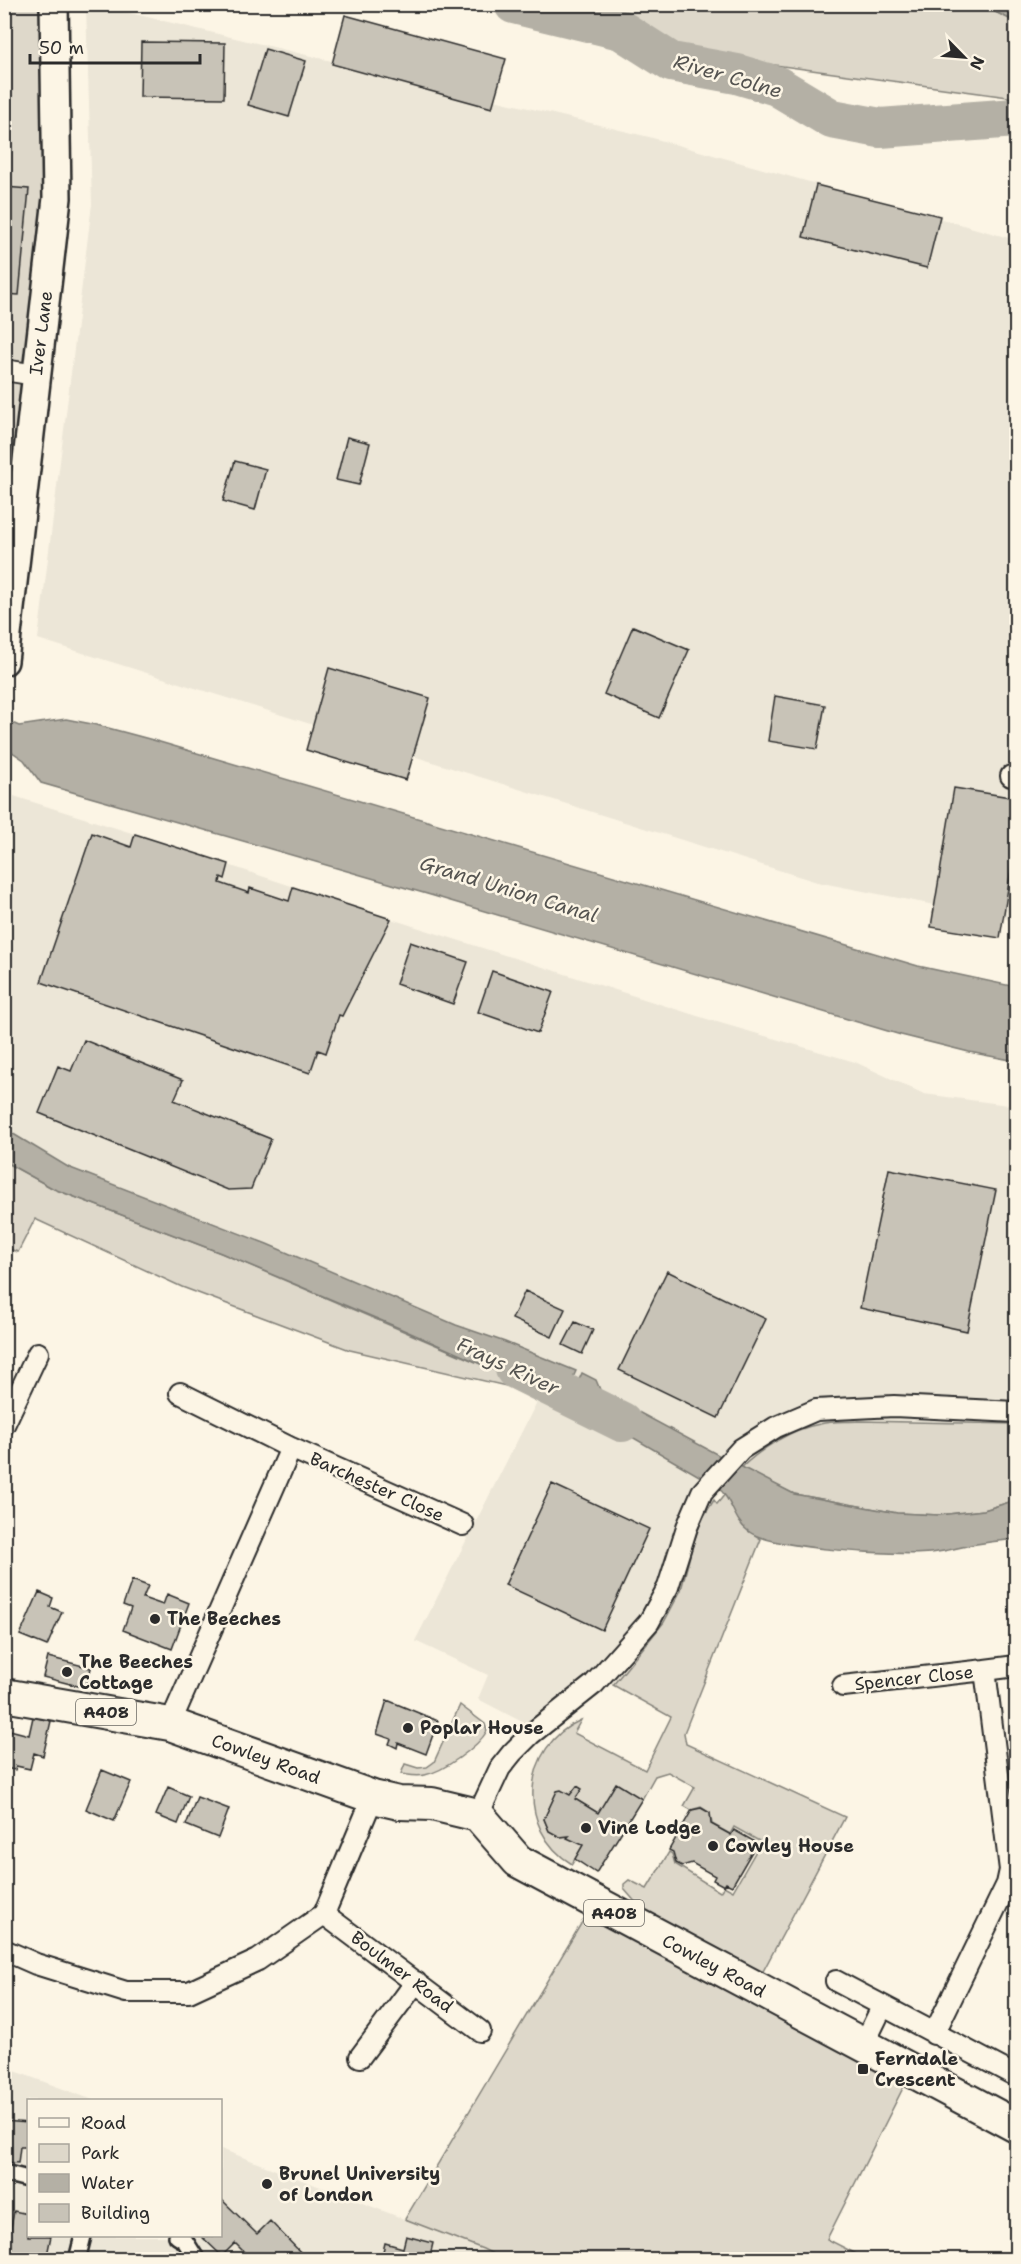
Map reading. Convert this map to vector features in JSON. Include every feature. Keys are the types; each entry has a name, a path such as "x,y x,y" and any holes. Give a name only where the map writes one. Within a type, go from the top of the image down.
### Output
{"main road":[{"name":"Iver Lane","path":"4,661 57,198 54,4"},
{"name":"Cowley Road","path":"4,1695 170,1724 373,1797 399,1803 432,1804 478,1815 518,1862 1017,2126"}],"street":[{"path":"4,370 36,375"},
{"path":"4,1425 38,1353"},
{"name":"Barchester Close","path":"180,1394 291,1448 463,1525"},
{"path":"478,1815 500,1768 512,1753 531,1734 594,1684 649,1622 668,1587 687,1527 702,1492 736,1454 776,1427 816,1410 894,1406 1017,1412"},
{"name":"Barchester Close","path":"170,1724 291,1448"},
{"path":"934,2034 1007,1884 1010,1870 985,1670 1017,1666"},
{"name":"Spencer Close","path":"843,1686 985,1670"},
{"path":"4,1950 36,1964 126,1992 189,1992 258,1960 324,1914 373,1797"},
{"name":"Boulmer Road","path":"324,1914 480,2031"},
{"path":"836,1981 1017,2076"},
{"path":"360,2057 416,1982"},
{"path":"863,2046 882,2007"},
{"path":"4,2173 27,2179"},
{"path":"77,2259 82,2237"},
{"path":"180,2237 197,2259"}],"shaded area":[{"path":"86,5 97,5 649,137 1016,240 1016,921 817,882 38,639 92,204"},
{"path":"4,793 710,1020 855,1062 924,1094 1016,1106 1016,1423 858,1421 818,1424 757,1453 714,1500 702,1519 681,1590 662,1624 613,1685 602,1672 534,1728 478,1699 488,1675 415,1641 541,1394 553,1362 456,1325 267,1244 68,1166 5,1129"},
{"name":"Brunel University of London","path":"4,2067 90,2099 27,2099 27,2237 222,2237 222,2149 483,2249 503,2259 5,2259"}],"green space":[{"path":"957,4 987,8 1016,22 1016,100 1008,97 731,59 721,64 674,55 625,22 552,5"},
{"path":"4,5 46,5 50,163 30,369 5,364"},
{"path":"5,374 27,377 5,550"},
{"path":"5,1162 54,1189 221,1253 527,1384 541,1394 350,1350 182,1287 35,1219 18,1252 6,1248 5,1251"},
{"path":"858,1421 1016,1424 1016,1500 984,1510 939,1515 897,1513 794,1494 741,1468 758,1453 798,1430 825,1423"},
{"path":"726,1493 743,1525 761,1539 684,1733 686,1744 845,1817 761,1975 645,1913 624,1889 624,1884 629,1880 647,1889 669,1852 675,1864 720,1892 724,1886 733,1891 761,1842 734,1827 730,1834 712,1824 710,1813 701,1807 691,1810 684,1806 695,1787 668,1772 655,1776 642,1799 598,1813 575,1799 581,1789 577,1786 570,1795 557,1792 544,1819 549,1831 560,1837 569,1836 568,1838 583,1845 572,1864 554,1849 541,1831 534,1810 533,1789 537,1768 546,1749 561,1732 581,1720 574,1733 645,1770 671,1717 613,1685 664,1622 681,1590 702,1519 714,1500 717,1504"},
{"path":"460,1705 485,1724 487,1731 483,1737 460,1758 433,1773 419,1776 401,1774 405,1764 418,1768 427,1767 434,1762"},
{"path":"594,1902 909,2076 827,2239 866,2259 503,2259 405,2219"}],"water":[{"path":"957,5 1016,5 1016,22 987,8"},
{"name":"Grand Union Canal","path":"66,719 153,740 918,966 1016,987 1016,1061 901,1035 427,894 41,783 24,760 5,747 5,720 19,726"},
{"path":"5,1129 68,1167 267,1244 456,1325 576,1371 560,1406 527,1384 399,1328 221,1253 54,1189 5,1162"},
{"path":"582,1373 596,1380 601,1392 724,1458 706,1480 615,1427 596,1422 566,1409"},
{"path":"736,1464 794,1494 897,1513 939,1515 984,1510 1016,1500 1016,1539 914,1554 807,1547 761,1537 743,1526 726,1497 717,1487"}],"building":[{"path":"345,15 506,59 492,108 332,64"},
{"path":"141,42 225,43 224,98 140,97"},
{"path":"265,49 306,61 289,117 248,105"},
{"path":"816,185 940,216 927,268 803,237"},
{"path":"5,187 29,189 19,295 4,294"},
{"path":"347,437 370,443 359,485 336,480"},
{"path":"235,461 266,469 255,510 223,501"},
{"path":"633,626 689,650 659,718 604,694"},
{"path":"329,668 430,698 406,780 306,750"},
{"path":"775,696 825,705 817,749 768,741"},
{"path":"954,788 1016,798 1016,838 1000,938 931,927"},
{"path":"92,833 131,847 135,834 229,864 225,879 221,877 220,883 249,893 250,888 289,901 293,887 391,919 342,1016 339,1015 326,1053 318,1050 310,1073 41,982"},
{"path":"410,942 468,962 453,1004 396,984"},
{"path":"492,971 553,992 538,1033 478,1012"},
{"path":"84,1040 183,1080 174,1100 271,1139 251,1189 228,1190 39,1113 58,1066 71,1071"},
{"path":"889,1169 996,1190 967,1331 860,1308"},
{"path":"667,1271 766,1319 718,1418 619,1370"},
{"path":"525,1291 565,1309 552,1337 512,1319"},
{"path":"575,1322 593,1330 582,1354 563,1345"},
{"path":"552,1484 649,1529 602,1630 505,1585"},
{"name":"The Beeches","path":"132,1580 148,1586 143,1598 163,1605 167,1594 189,1603 172,1649 123,1630 131,1608 123,1605"},
{"path":"39,1592 53,1598 50,1607 62,1612 47,1646 20,1635"},
{"name":"The Beeches Cottage","path":"48,1657 91,1668 86,1688 43,1677"},
{"name":"Poplar House","path":"387,1700 438,1721 426,1754 398,1743 397,1748 389,1744 391,1739 377,1734"},
{"path":"33,1717 51,1721 43,1756 34,1753 30,1769 16,1766 15,1770 4,1768 6,1729 29,1735"},
{"path":"102,1770 131,1782 114,1821 86,1809"},
{"name":"Vine Lodge","path":"616,1783 642,1799 596,1873 575,1859 583,1845 567,1838 569,1836 560,1837 549,1831 544,1819 557,1791 561,1790 570,1795 577,1786 582,1789 575,1799 598,1813"},
{"path":"168,1787 189,1796 178,1824 156,1815"},
{"path":"197,1797 229,1809 218,1838 186,1825"},
{"name":"Cowley House","path":"701,1808 710,1813 711,1824 731,1835 734,1830 757,1843 732,1886 726,1883 724,1886 713,1880 715,1876 692,1863 682,1866 676,1863 673,1852 669,1850 692,1810"},
{"path":"4,2121 27,2123 27,2147 20,2147 18,2163 4,2162"},
{"path":"222,2200 257,2234 270,2221 308,2260 252,2260 235,2243 222,2256 202,2237 222,2237"},
{"path":"14,2211 27,2214 27,2237 51,2237 46,2260 5,2260"},
{"path":"406,2236 433,2243 429,2260 381,2260 385,2243 403,2248"}],"waterway":[{"name":"River Colne","path":"514,4 621,30 671,62 737,74 777,86 832,119 880,128 1016,118"},
{"name":"Frays River","path":"515,1369 622,1422"}],"place":[{"name":"The Beeches","path":"155,1619"},
{"name":"The Beeches Cottage","path":"67,1672"},
{"name":"Poplar House","path":"408,1728"},
{"name":"Vine Lodge","path":"586,1828"},
{"name":"Cowley House","path":"713,1846"},
{"name":"Ferndale Crescent","path":"863,2069"},
{"name":"Brunel University of London","path":"267,2184"}]}
